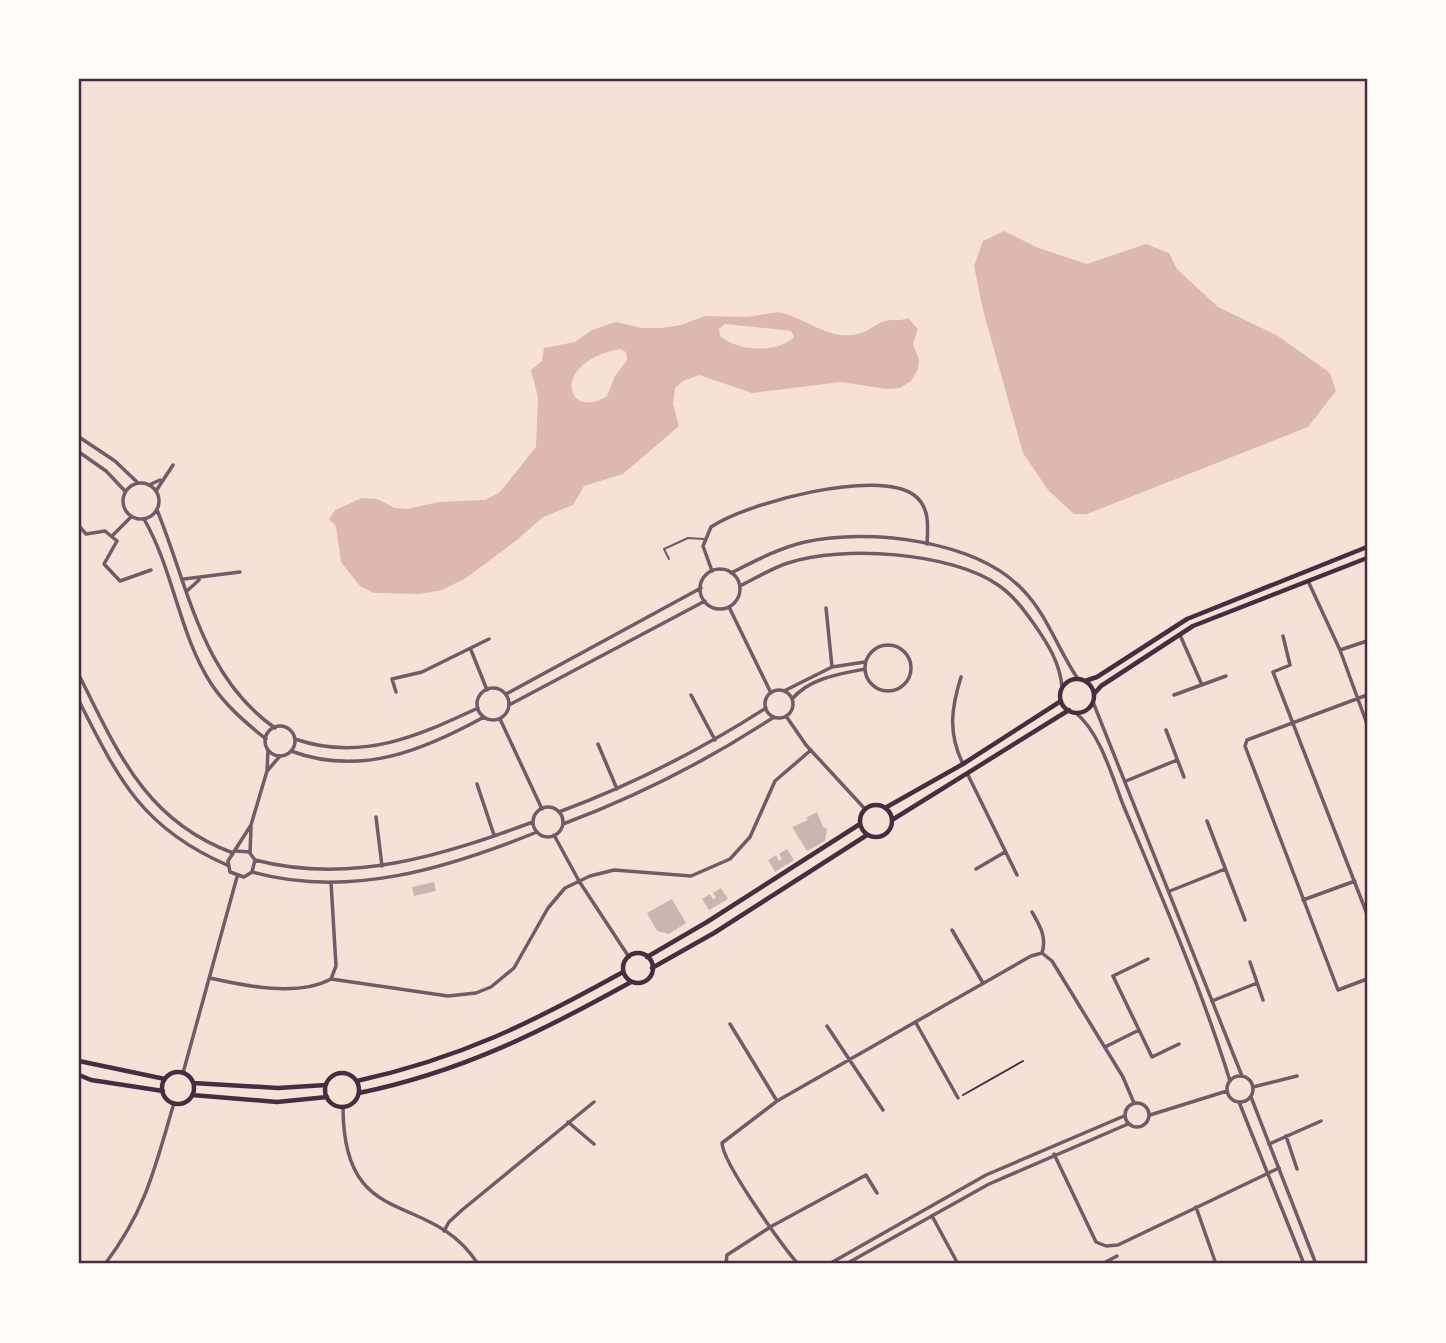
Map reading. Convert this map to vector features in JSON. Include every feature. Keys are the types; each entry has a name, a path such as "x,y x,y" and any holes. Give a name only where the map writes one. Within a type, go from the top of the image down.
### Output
{"main road":[{"path":"1085,681 1094,694 1093,702 1087,709 1076,713 1061,701 1062,687 1069,681 1085,681 1097,677 1188,618 1367,547"},
{"path":"1094,694 1179,634 1367,558"},
{"path":"885,808 963,764 1061,701"},
{"path":"892,820 1069,710"},
{"path":"359,1093 451,1070 501,1050 631,982 646,980 652,968 714,933 866,835 884,836 890,829 892,820 885,808 877,805 865,809 860,824 647,957"},
{"path":"860,824 866,835"},
{"path":"631,982 623,972 629,957 638,954 647,957 652,968"},
{"path":"357,1081 447,1057 496,1039 623,972"},
{"path":"79,1060 165,1079"},
{"path":"163,1091 165,1079 175,1072 183,1073 193,1083 266,1088 326,1085"},
{"path":"340,1073 357,1081 359,1093 352,1105 333,1105 327,1097 326,1085 331,1077 340,1073"},
{"path":"79,1075 91,1080 163,1091 174,1103 185,1102 192,1095 193,1083"},
{"path":"192,1095 278,1102 327,1097"}],"street":[{"path":"79,437 115,461 138,483 149,485 156,491 159,499 157,510 210,653 224,678 257,715 275,727 288,728 295,739 334,749 394,743 420,735 478,708"},
{"path":"79,452 106,471 125,492 124,508 131,517 144,519 157,510"},
{"path":"156,491 173,465"},
{"path":"149,485 162,479"},
{"path":"125,492 138,483"},
{"path":"712,571 705,555 704,539 718,522 764,503 821,490 870,487 905,490 914,495 926,511 927,544"},
{"path":"113,535 131,517"},
{"path":"144,519 159,550 197,658 212,686 248,725 266,739 267,771 251,825 228,864"},
{"path":"79,526 86,534 106,531 113,535 118,544 104,564 116,577 123,581 150,570"},
{"path":"731,573 740,586 739,596 729,607 716,609 705,601 701,588 704,578 712,571 731,573 783,548 822,539 862,537 927,544 970,556 1005,573 1035,605 1078,679"},
{"path":"740,586 788,563 843,553 902,555 965,571 997,584 1027,614 1061,670 1062,687"},
{"path":"184,579 240,572"},
{"path":"188,590 200,579"},
{"path":"1308,581 1340,650 1367,724"},
{"path":"506,694 701,588"},
{"path":"509,705 705,601"},
{"path":"559,812 650,776 715,741 766,708 771,693 729,607"},
{"path":"826,608 832,667"},
{"path":"1179,634 1202,685"},
{"path":"1283,636 1290,665 1273,672 1367,914"},
{"path":"396,692 392,679 422,672 489,639"},
{"path":"1340,650 1367,641"},
{"path":"771,693 784,691 832,667 865,662 879,647 894,646 907,655 911,670 905,684 891,691 875,687 865,669 865,662"},
{"path":"471,649 487,690"},
{"path":"792,699 805,687 822,679 865,669"},
{"path":"79,675 118,753 147,795 192,835 235,852 250,853"},
{"path":"1174,695 1226,676"},
{"path":"961,677 951,715 956,749 963,764"},
{"path":"267,771 280,756 291,751 333,762 397,756 425,748 484,717 500,719 507,713 509,705 506,694 495,688 480,695 478,708 484,717"},
{"path":"533,822 537,832 545,836 554,835 563,824 655,787 720,752 774,717 786,716 792,710 792,699 784,691"},
{"path":"691,695 715,741"},
{"path":"1367,695 1247,740 1245,746 1338,990 1367,979"},
{"path":"79,701 107,758 138,804 185,845 228,864 237,877 183,1073"},
{"path":"1093,702 1242,1076"},
{"path":"766,708 774,717"},
{"path":"1076,713 1084,719 1096,740 1117,789 1230,1081 1227,1091 1230,1098 1240,1102 1304,1264"},
{"path":"786,716 811,750 865,809"},
{"path":"500,719 542,809"},
{"path":"266,739 275,727"},
{"path":"1166,730 1184,777"},
{"path":"291,751 295,739"},
{"path":"598,744 617,789"},
{"path":"268,750 280,756"},
{"path":"210,978 274,987 316,986 331,979 448,996 476,993 502,980 514,968 556,896 579,881 614,870 631,869 678,878 718,867 742,848 750,837 775,781 811,750"},
{"path":"1126,781 1177,760"},
{"path":"968,775 1017,875"},
{"path":"477,785 494,836"},
{"path":"542,809 553,808 559,812 563,824"},
{"path":"251,825 250,853 255,860 302,869 382,866 425,858 494,836 533,822 542,809"},
{"path":"376,817 382,866"},
{"path":"1207,821 1245,920"},
{"path":"237,877 244,877 252,872 301,881 384,878 428,870 537,832"},
{"path":"554,835 579,881 629,957"},
{"path":"976,869 1005,852"},
{"path":"252,872 255,860"},
{"path":"1170,891 1226,869"},
{"path":"1303,900 1354,881"},
{"path":"331,882 336,966 331,979"},
{"path":"1032,912 1042,929 1045,944 1042,953"},
{"path":"953,930 983,983"},
{"path":"795,1264 723,1151 722,1143 777,1101 1031,956 1042,953"},
{"path":"1042,953 1052,961 1105,1047 1134,1103"},
{"path":"1148,959 1113,976 1152,1057 1179,1044"},
{"path":"1250,962 1263,1000"},
{"path":"1212,1001 1257,983"},
{"path":"916,1023 958,1098"},
{"path":"730,1024 777,1101"},
{"path":"827,1026 883,1110"},
{"path":"1105,1047 1139,1030"},
{"path":"1230,1081 1242,1076 1248,1078 1253,1087 1251,1097 1316,1264"},
{"path":"1253,1087 1297,1076"},
{"path":"1150,1115 1227,1091"},
{"path":"1240,1102 1251,1097"},
{"path":"444,1231 456,1216 594,1102"},
{"path":"105,1264 129,1233 142,1206 174,1103"},
{"path":"829,1264 986,1175 1124,1116 1128,1106 1134,1103 1144,1105 1150,1115"},
{"path":"343,1107 343,1136 348,1160 364,1186 384,1200 466,1245 478,1264"},
{"path":"846,1264 989,1184 1129,1124 1140,1127 1147,1123 1150,1115"},
{"path":"1124,1116 1129,1124"},
{"path":"1269,1144 1321,1121"},
{"path":"568,1122 594,1144"},
{"path":"1286,1136 1297,1169"},
{"path":"1054,1154 1096,1242 1106,1246 1118,1245 1279,1168"},
{"path":"726,1264 727,1255 772,1226 866,1175 877,1193"},
{"path":"1195,1208 1216,1264"},
{"path":"932,1216 958,1264"},
{"path":"1102,1264 1117,1256"}],"lane":[{"path":"669,559 664,549 688,538 704,539"}],"path":[{"path":"958,1098 1023,1060"}],"shaded area":[{"path":"1004,231 1036,247 1087,264 1146,244 1169,253 1177,269 1218,307 1278,336 1330,373 1336,391 1308,427 1087,514 1074,514 1048,490 1023,453 983,310 974,266 983,241"},
{"path":"778,312 826,331 846,335 861,333 885,321 908,318 918,329 913,344 919,360 918,369 911,381 900,388 886,389 841,382 752,393 699,375 683,381 675,388 673,404 679,426 623,474 584,486 573,505 543,517 466,578 442,590 420,594 374,593 360,586 341,562 336,526 329,519 335,510 362,498 377,499 395,508 407,509 439,502 485,500 500,492 536,447 538,397 531,370 542,361 544,348 575,342 592,330 616,322 642,328 661,328 681,325 705,316 748,317","holes":["725,324 791,331 794,337 778,346 757,349 746,347 720,336 719,329","620,349 626,352 627,360 615,376 607,396 593,402 582,402 575,396 572,388 574,377 582,366 597,356"]}],"building":[{"path":"817,812 823,827 827,829 825,841 807,851 792,827 808,820 806,818"},
{"path":"787,849 794,860 775,872 768,860 776,855 779,861 782,859 779,854"},
{"path":"434,882 436,891 414,896 412,887"},
{"path":"721,888 728,899 709,910 702,899 710,894 713,899 716,898 713,893"},
{"path":"672,899 686,923 669,934 657,931 647,913"}]}
